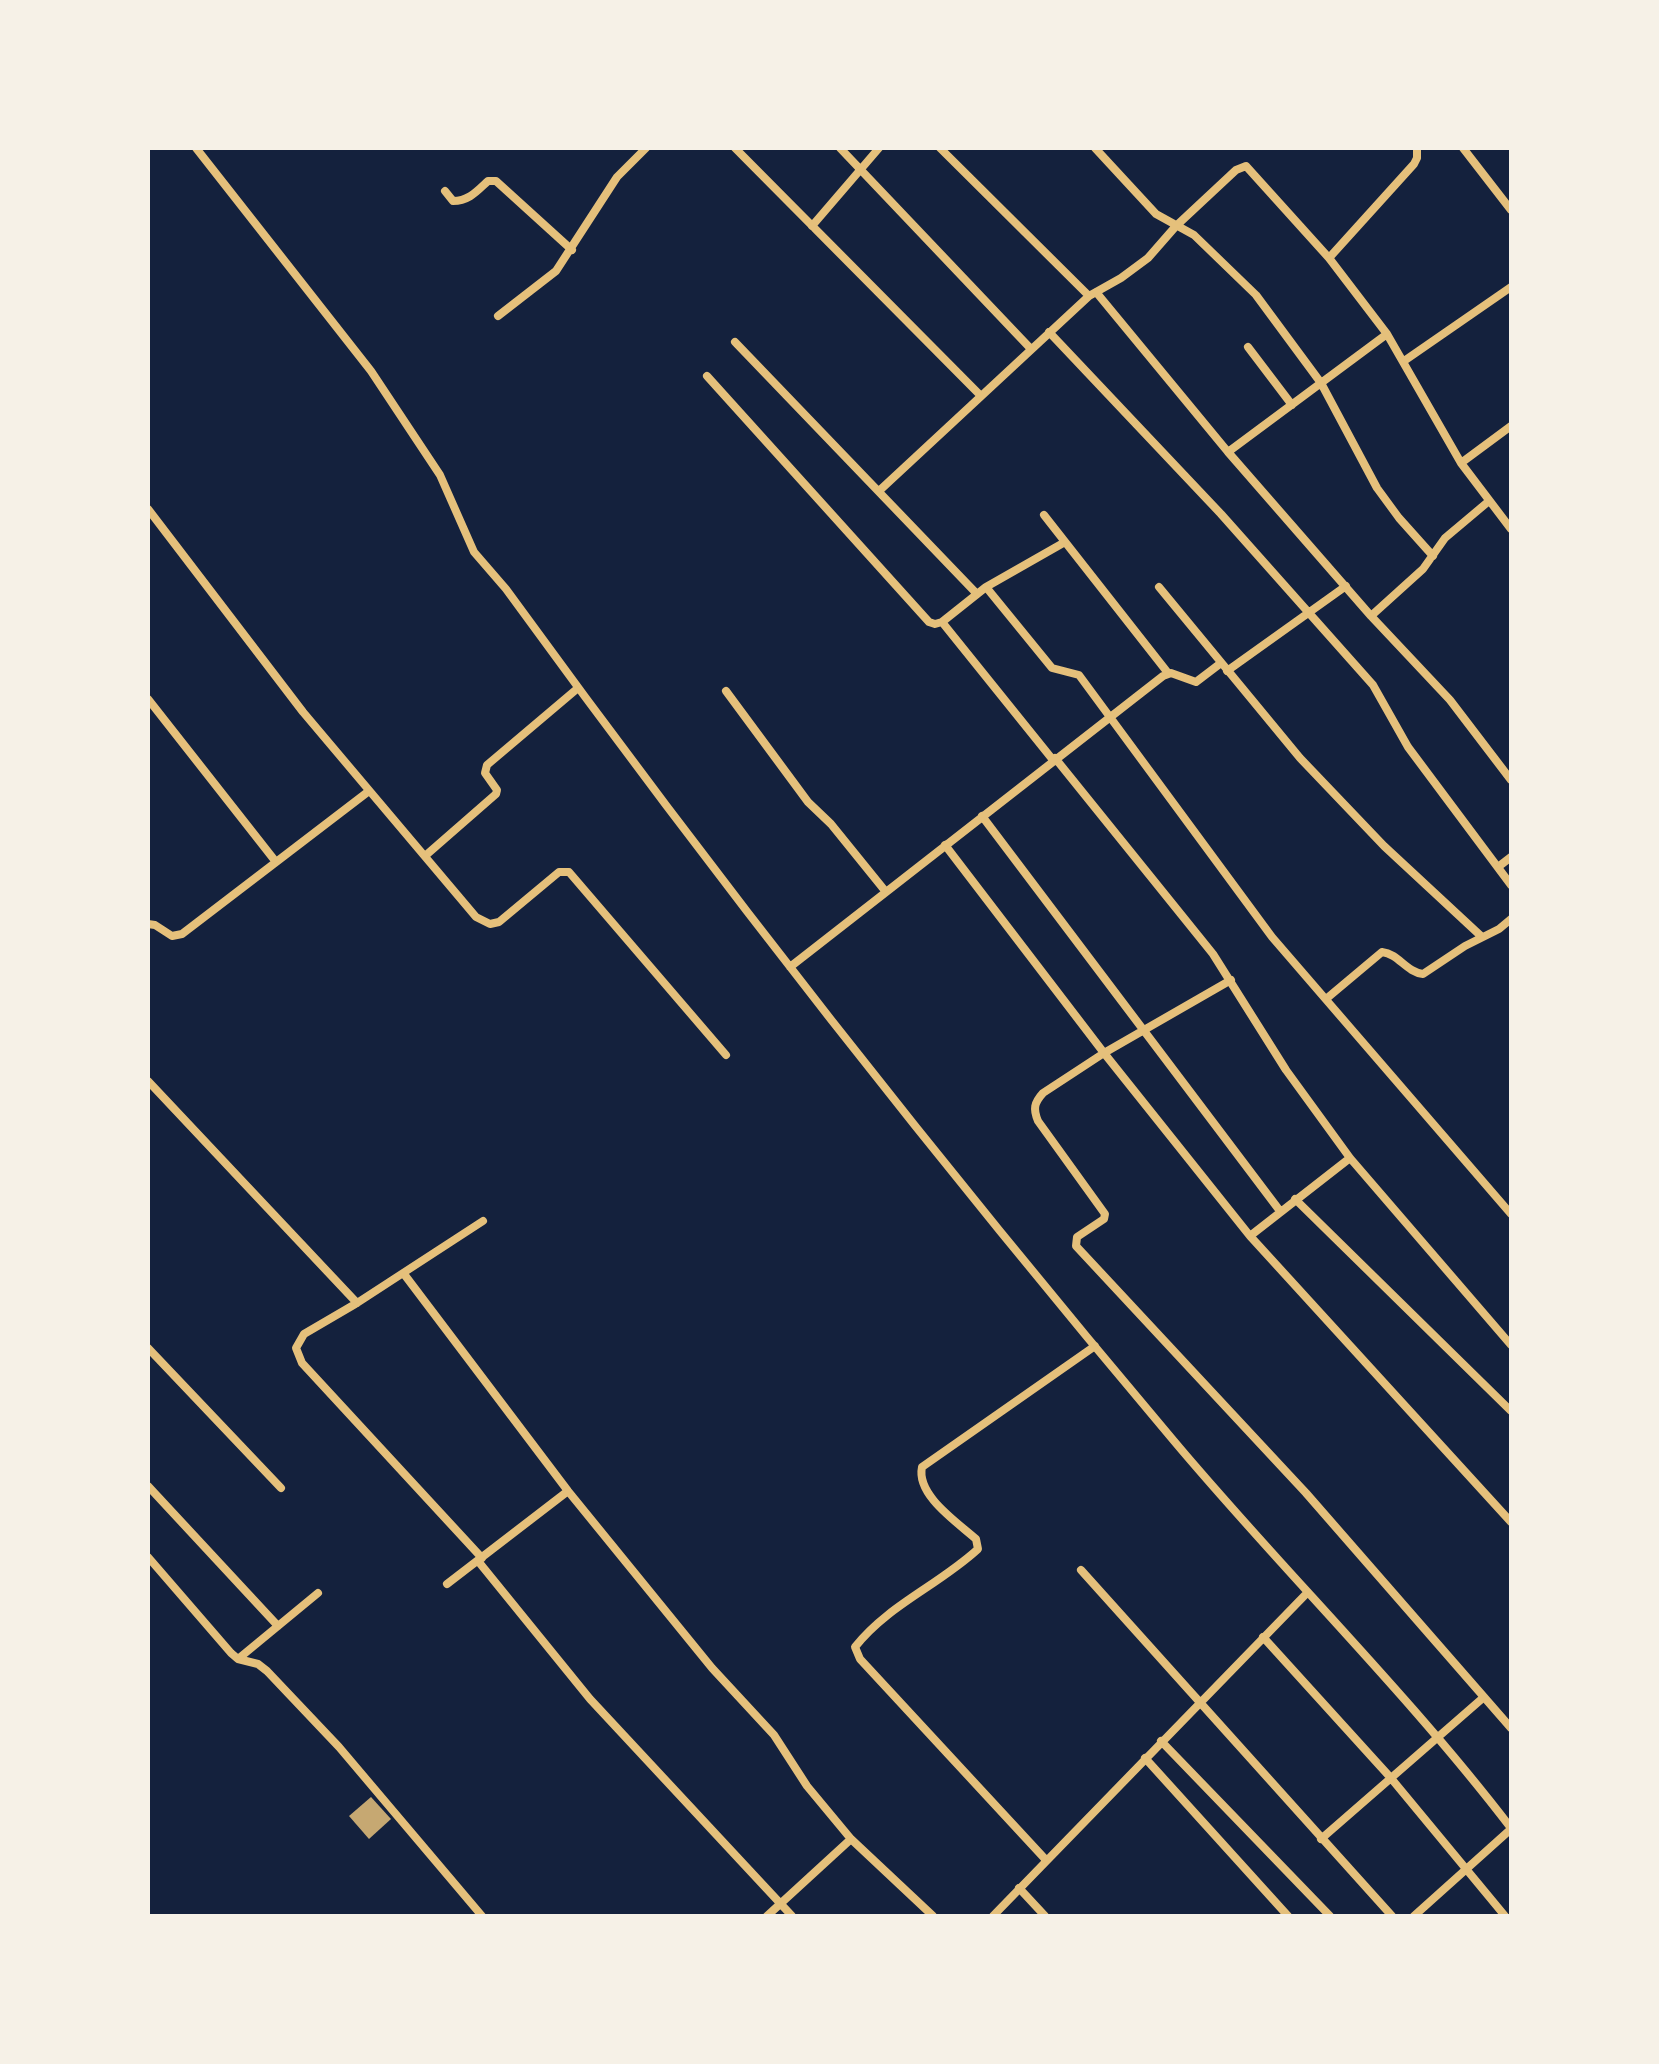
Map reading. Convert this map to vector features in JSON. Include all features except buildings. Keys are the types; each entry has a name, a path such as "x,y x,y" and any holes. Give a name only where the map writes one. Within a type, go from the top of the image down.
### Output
{"street":[{"path":"196,148 371,371 440,475 474,552 506,589 790,967 1177,1445 1437,1738 1511,1829 1414,1916"},
{"path":"498,316 544,283 572,250 617,177 646,148"},
{"path":"735,148 981,396"},
{"path":"840,148 1031,349"},
{"path":"812,226 879,148"},
{"path":"940,148 1093,294 1371,616 1450,700 1511,780"},
{"path":"1095,148 1156,214 1194,235 1256,295 1321,383 1377,488 1433,556"},
{"path":"1329,258 1414,164 1417,148"},
{"path":"1463,148 1511,210"},
{"path":"879,491 1049,332 1093,294 1148,258 1176,226 1236,170 1246,166 1329,258 1387,334 1461,463 1511,529"},
{"path":"445,191 453,201 462,201 488,181 496,181 572,250"},
{"path":"1404,361 1511,287"},
{"path":"1049,332 1221,514 1373,685 1408,747 1511,885"},
{"path":"1228,452 1387,334"},
{"path":"735,342 977,594"},
{"path":"1248,347 1292,405"},
{"path":"707,376 929,622 942,622 986,587 1065,542"},
{"path":"1461,463 1511,426"},
{"path":"1371,616 1423,569 1445,538 1489,501"},
{"path":"148,509 303,712 476,917 490,924 508,916 559,872 569,872 726,1055"},
{"path":"1044,515 1168,673 1196,682 1221,663"},
{"path":"1227,671 1346,586"},
{"path":"986,587 1052,668 1079,675 1263,925 1511,1214"},
{"path":"1159,587 1300,758 1373,835 1482,937"},
{"path":"942,622 1190,924 1231,980 1286,1070 1350,1158 1511,1345"},
{"path":"790,967 1168,673"},
{"path":"425,856 496,794 497,790 485,773 487,765 578,688"},
{"path":"726,691 808,802 831,824 886,892"},
{"path":"148,699 276,862"},
{"path":"148,924 172,936 182,934 369,791"},
{"path":"982,816 1280,1211"},
{"path":"945,845 1104,1053 1250,1236 1511,1522"},
{"path":"1498,867 1511,857"},
{"path":"1326,999 1382,952 1391,954 1411,971 1423,974 1511,919"},
{"path":"1231,980 1104,1053 1043,1093 1036,1101 1034,1111 1105,1214 1104,1219 1077,1237 1076,1246 1306,1493 1511,1728"},
{"path":"148,1081 357,1303"},
{"path":"1250,1236 1350,1158"},
{"path":"1295,1199 1511,1411"},
{"path":"483,1221 404,1274 304,1334 296,1348 302,1363 480,1560 590,1699 792,1916"},
{"path":"404,1274 568,1491 712,1668 774,1735 807,1786 851,1839 933,1916"},
{"path":"1046,1860 860,1659 855,1647 864,1635 905,1601 978,1549 976,1539 929,1495 920,1476 922,1467 1095,1346"},
{"path":"148,1348 281,1488"},
{"path":"148,1486 278,1626"},
{"path":"447,1584 568,1491"},
{"path":"148,1557 238,1659 258,1664 267,1671 339,1747 482,1916"},
{"path":"1081,1570 1392,1916"},
{"path":"993,1916 1308,1592"},
{"path":"238,1659 318,1593"},
{"path":"1263,1637 1390,1777 1505,1916"},
{"path":"1321,1839 1484,1697"},
{"path":"1161,1741 1330,1916"},
{"path":"1145,1758 1288,1916"},
{"path":"767,1916 851,1839"},
{"path":"1019,1888 1045,1916"}]}
